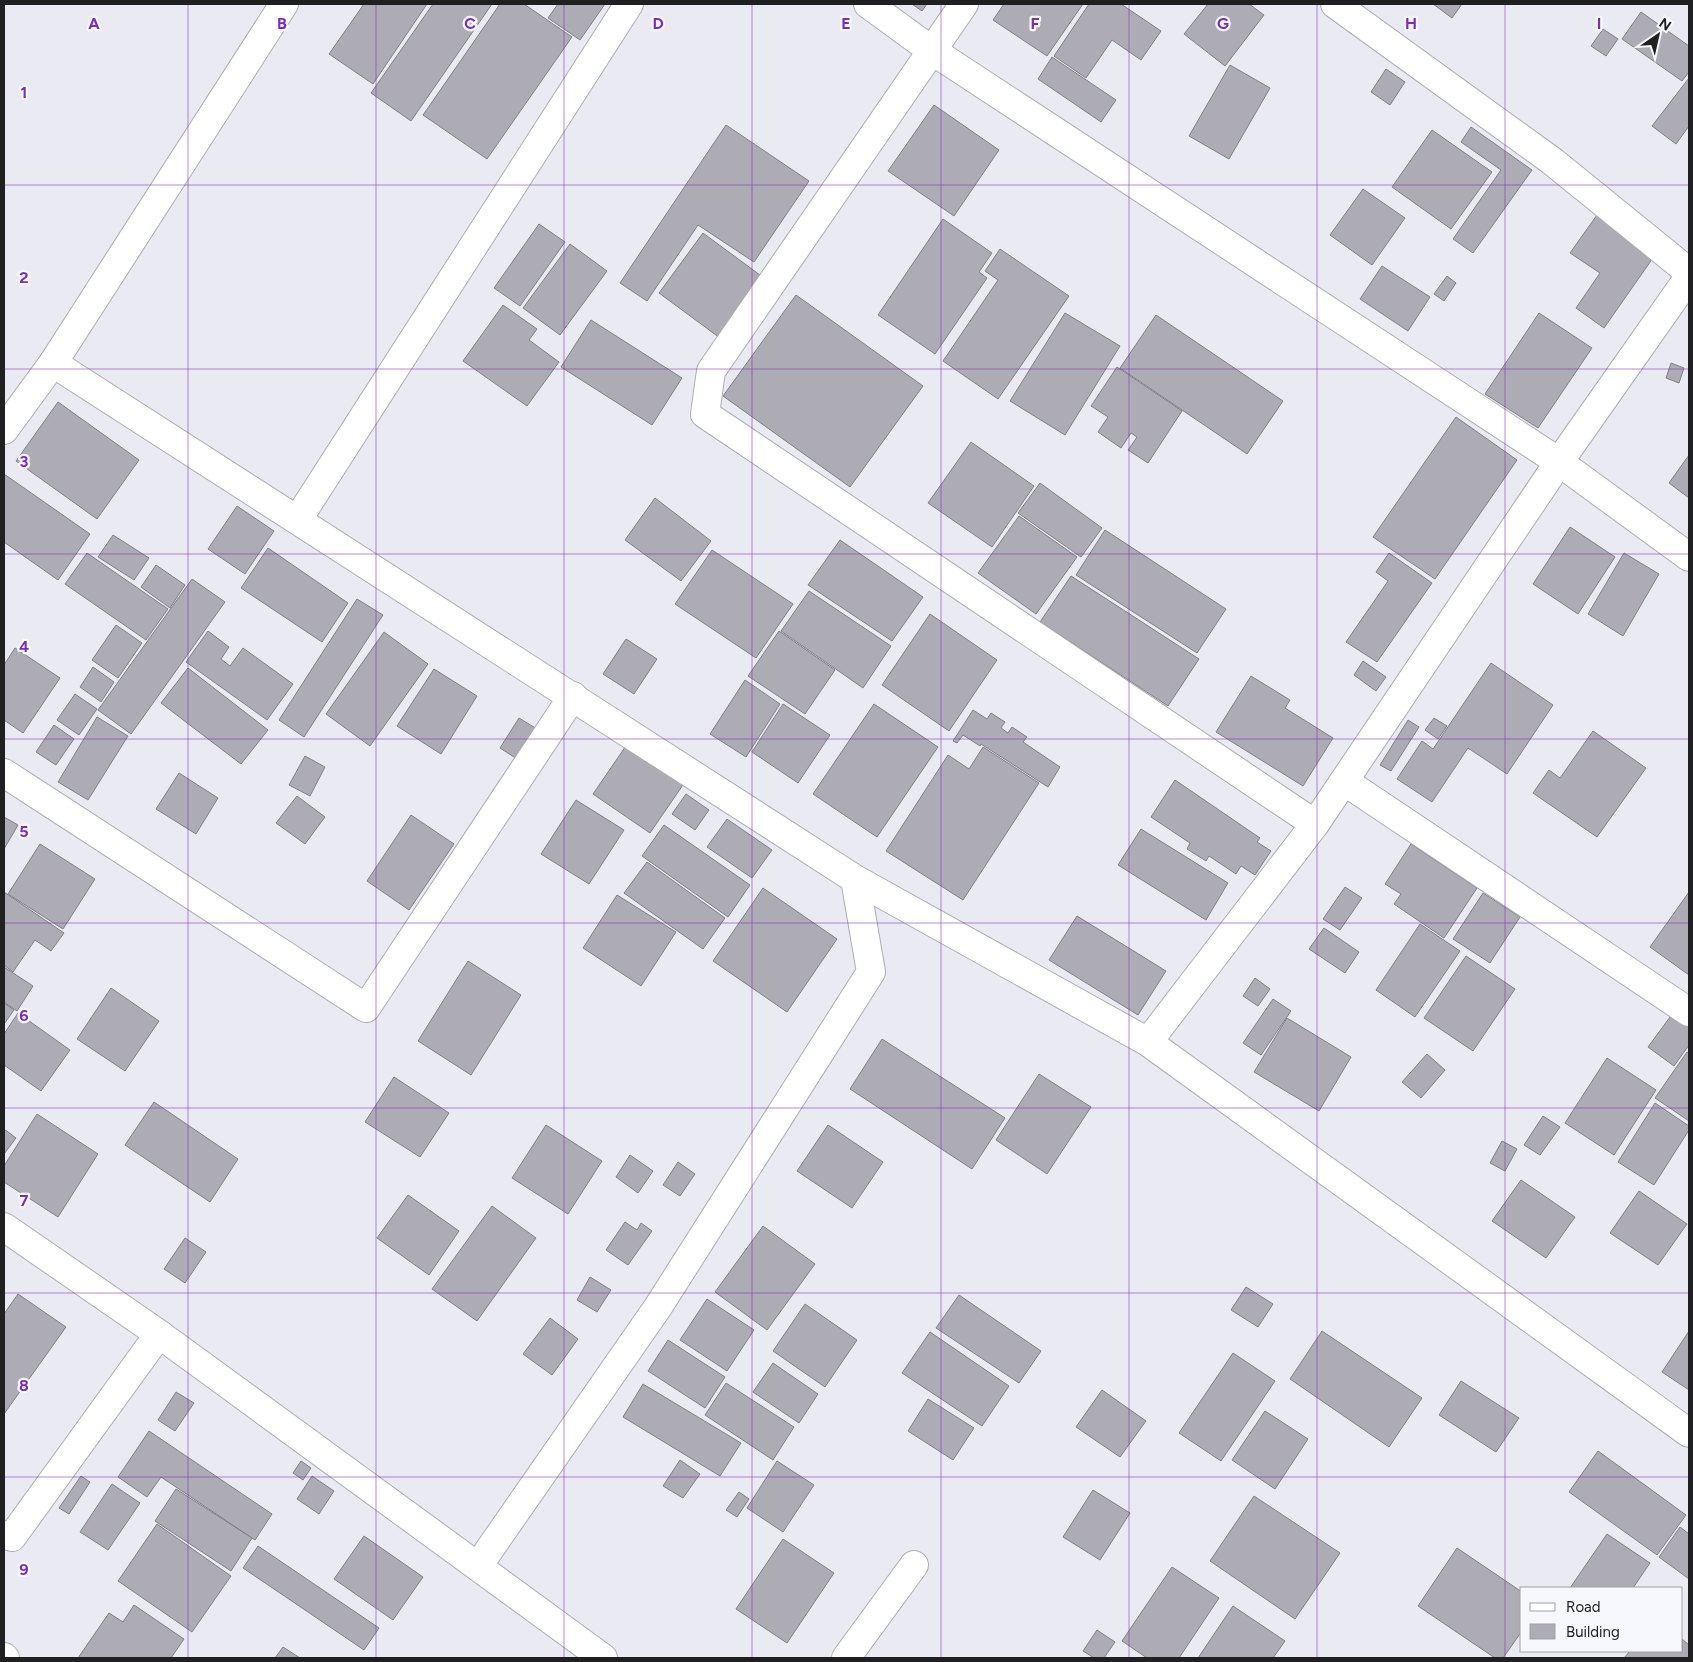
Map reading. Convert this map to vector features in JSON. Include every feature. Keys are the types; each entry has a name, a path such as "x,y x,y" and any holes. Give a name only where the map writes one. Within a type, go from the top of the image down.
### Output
{"street":[{"path":"4,430 53,363 284,4"},
{"path":"298,519 629,4"},
{"path":"868,4 931,50 1559,462 1689,558"},
{"path":"964,4 711,371 706,414 1315,824"},
{"path":"1335,4 1552,161 1689,272"},
{"path":"1148,1042 1315,824 1559,462 1689,277"},
{"path":"53,363 855,879 1148,1042 1689,1433"},
{"path":"4,773 366,1008 572,696"},
{"path":"1344,781 1689,1012"},
{"path":"478,1566 658,1307 871,972 855,879"},
{"path":"4,1227 159,1334 603,1658"},
{"path":"4,1536 12,1537 159,1334"},
{"path":"846,1658 914,1565"}],"building":[{"path":"364,4 427,4 373,84 329,54"},
{"path":"433,4 492,4 411,121 371,93"},
{"path":"500,4 524,4 572,37 487,159 423,115"},
{"path":"558,4 605,4 580,40 548,18"},
{"path":"912,4 927,4 922,11"},
{"path":"1004,4 1083,4 1047,56 993,20"},
{"path":"1089,4 1121,4 1161,31 1141,60 1112,40 1086,78 1054,56"},
{"path":"1208,4 1249,4 1264,15 1225,66 1184,34"},
{"path":"1433,4 1462,4 1452,18"},
{"path":"1641,12 1689,46 1689,72 1682,81 1622,39"},
{"path":"1603,29 1618,39 1606,56 1591,46"},
{"path":"1052,57 1116,100 1101,122 1038,79"},
{"path":"1230,65 1270,88 1229,159 1189,136"},
{"path":"1386,69 1405,82 1390,105 1371,92"},
{"path":"1689,78 1689,126 1676,144 1652,126"},
{"path":"934,105 999,150 954,216 888,171"},
{"path":"726,125 809,181 754,262 698,225 647,301 620,283"},
{"path":"1471,127 1532,170 1473,253 1453,239 1501,170 1461,142"},
{"path":"1432,130 1492,172 1451,229 1392,187"},
{"path":"1363,189 1405,218 1372,265 1330,235"},
{"path":"1597,215 1655,255 1604,328 1576,308 1600,273 1570,253"},
{"path":"943,219 992,253 979,272 987,278 935,354 878,315"},
{"path":"539,224 565,242 520,306 494,288"},
{"path":"703,233 764,278 720,338 659,293"},
{"path":"570,244 607,271 560,335 523,308"},
{"path":"1000,249 1069,296 998,399 943,361 998,280 985,271"},
{"path":"1382,266 1430,297 1408,331 1360,299"},
{"path":"1447,276 1456,283 1444,301 1434,294"},
{"path":"796,295 923,386 850,487 723,396"},
{"path":"503,305 537,329 529,340 559,362 527,406 463,361"},
{"path":"1065,313 1120,346 1065,435 1010,401"},
{"path":"1539,313 1592,348 1538,428 1485,394"},
{"path":"1156,315 1283,401 1247,454 1120,368"},
{"path":"591,320 682,378 652,425 561,367"},
{"path":"1671,363 1684,368 1679,383 1666,378"},
{"path":"1117,367 1182,411 1148,463 1128,450 1137,437 1131,433 1121,448 1098,432 1108,417 1091,406"},
{"path":"58,402 139,460 97,519 16,461"},
{"path":"1456,417 1517,460 1435,579 1373,537"},
{"path":"971,442 1034,486 992,547 928,503"},
{"path":"1689,455 1689,498 1669,483"},
{"path":"4,474 90,534 58,580 4,542"},
{"path":"1040,483 1102,528 1081,557 1018,513"},
{"path":"655,498 711,541 681,581 625,540"},
{"path":"237,506 274,531 245,574 208,549"},
{"path":"1019,516 1077,557 1036,614 978,573"},
{"path":"1570,527 1615,557 1578,614 1533,584"},
{"path":"1105,530 1226,609 1197,653 1076,575"},
{"path":"113,535 149,558 134,580 98,557"},
{"path":"840,540 923,597 892,641 808,585"},
{"path":"268,548 348,603 322,642 241,588"},
{"path":"712,550 793,604 756,658 675,604"},
{"path":"87,553 168,609 146,640 65,584"},
{"path":"1389,553 1432,583 1377,662 1346,642 1388,581 1376,572"},
{"path":"1624,553 1659,574 1623,636 1588,614"},
{"path":"156,565 185,585 170,608 141,587"},
{"path":"1071,576 1199,659 1168,706 1040,622"},
{"path":"192,579 225,602 131,734 98,710"},
{"path":"809,591 891,646 863,688 781,631"},
{"path":"357,599 383,615 304,737 279,720"},
{"path":"930,614 997,660 949,731 882,685"},
{"path":"116,625 142,643 118,678 92,660"},
{"path":"208,631 229,647 221,659 230,666 243,648 293,684 267,720 186,662"},
{"path":"779,631 835,670 805,714 748,676"},
{"path":"384,632 428,664 370,746 326,714"},
{"path":"626,639 657,659 634,694 603,674"},
{"path":"15,648 60,678 23,733 4,720 4,665"},
{"path":"1363,661 1386,677 1376,691 1354,675"},
{"path":"1491,663 1553,705 1507,774 1468,748 1432,802 1397,779 1422,741 1433,749"},
{"path":"93,667 114,682 101,702 80,687"},
{"path":"188,668 268,730 241,764 161,703"},
{"path":"434,669 477,696 441,754 397,726"},
{"path":"1251,676 1290,700 1285,708 1333,738 1303,786 1216,732"},
{"path":"745,680 780,704 746,757 710,734"},
{"path":"75,694 97,709 79,735 57,720"},
{"path":"783,704 830,735 798,783 752,752"},
{"path":"874,704 938,747 877,837 813,794"},
{"path":"973,710 987,719 991,713 1005,722 1001,728 1008,733 1012,727 1027,737 1023,742 1060,767 1048,787 981,744 980,746 963,735 957,743 953,741"},
{"path":"97,717 128,736 88,800 58,782"},
{"path":"519,718 537,729 517,759 500,748"},
{"path":"1434,718 1447,726 1438,739 1425,730"},
{"path":"1408,720 1419,727 1391,771 1380,765"},
{"path":"54,725 74,739 56,765 36,752"},
{"path":"1593,731 1646,768 1597,837 1533,793 1549,770 1560,778"},
{"path":"630,740 687,779 650,833 593,794"},
{"path":"983,747 1039,783 963,900 886,851 948,755 969,769"},
{"path":"305,756 325,767 310,796 289,785"},
{"path":"179,773 218,798 196,834 156,809"},
{"path":"1175,780 1260,838 1257,842 1271,851 1255,875 1241,866 1236,874 1209,856 1206,861 1187,849 1190,843 1151,817"},
{"path":"686,794 709,810 695,830 672,814"},
{"path":"297,796 325,817 305,844 276,823"},
{"path":"576,800 624,830 589,884 541,854"},
{"path":"411,815 454,844 409,910 367,881"},
{"path":"4,817 18,825 4,849"},
{"path":"727,819 772,850 752,878 707,847"},
{"path":"664,825 750,885 728,917 642,856"},
{"path":"1141,829 1228,883 1206,920 1118,865"},
{"path":"40,844 95,879 63,929 8,894"},
{"path":"1411,844 1477,888 1444,938 1394,904 1401,894 1385,884"},
{"path":"647,862 725,918 703,949 624,893"},
{"path":"1345,887 1362,898 1340,930 1323,919"},
{"path":"763,888 837,939 787,1012 713,961"},
{"path":"4,892 64,933 51,951 35,940 13,972 4,965"},
{"path":"1689,892 1689,975 1650,947"},
{"path":"1483,893 1520,917 1490,963 1453,939"},
{"path":"617,895 676,932 641,986 583,948"},
{"path":"1077,916 1166,971 1138,1015 1049,960"},
{"path":"1420,924 1460,951 1415,1017 1376,990"},
{"path":"1324,928 1359,952 1345,973 1309,949"},
{"path":"1466,956 1515,989 1473,1051 1424,1018"},
{"path":"468,961 521,995 471,1075 418,1041"},
{"path":"4,967 33,986 17,1011 4,1002"},
{"path":"1255,978 1270,989 1258,1006 1243,996"},
{"path":"111,988 159,1021 125,1071 77,1039"},
{"path":"1273,999 1291,1011 1261,1055 1243,1043"},
{"path":"4,1003 14,1010 4,1024"},
{"path":"18,1013 70,1050 41,1091 4,1065 4,1034"},
{"path":"1673,1013 1689,1025 1689,1045 1674,1066 1648,1047"},
{"path":"1287,1018 1351,1057 1319,1111 1254,1072"},
{"path":"882,1039 1005,1118 972,1169 850,1089"},
{"path":"1687,1052 1689,1053 1689,1121 1655,1098"},
{"path":"1427,1054 1445,1070 1421,1098 1402,1082"},
{"path":"1607,1058 1656,1090 1614,1155 1565,1123"},
{"path":"1039,1074 1091,1107 1047,1174 996,1140"},
{"path":"394,1077 449,1113 420,1157 365,1122"},
{"path":"154,1102 238,1159 210,1202 125,1145"},
{"path":"1655,1103 1689,1126 1689,1130 1654,1185 1618,1162"},
{"path":"37,1114 98,1154 58,1217 4,1182 4,1166"},
{"path":"1543,1116 1560,1127 1540,1155 1524,1145"},
{"path":"546,1125 602,1161 568,1214 512,1178"},
{"path":"828,1125 883,1162 852,1208 797,1171"},
{"path":"4,1129 16,1138 4,1154"},
{"path":"1502,1141 1517,1149 1505,1171 1490,1163"},
{"path":"630,1155 653,1171 638,1193 616,1177"},
{"path":"678,1162 695,1174 680,1196 663,1185"},
{"path":"1521,1180 1575,1217 1546,1258 1492,1221"},
{"path":"1639,1191 1687,1224 1658,1265 1610,1233"},
{"path":"408,1195 459,1231 429,1275 377,1238"},
{"path":"492,1206 536,1238 477,1321 432,1289"},
{"path":"625,1222 637,1230 641,1223 652,1231 628,1265 606,1250"},
{"path":"763,1226 815,1264 767,1330 715,1292"},
{"path":"185,1238 206,1252 185,1283 164,1269"},
{"path":"590,1277 611,1290 597,1312 577,1300"},
{"path":"1246,1287 1273,1304 1258,1327 1231,1310"},
{"path":"18,1294 66,1327 4,1414 4,1314"},
{"path":"959,1295 1041,1351 1019,1383 936,1328"},
{"path":"707,1299 754,1330 727,1371 680,1340"},
{"path":"805,1304 857,1340 825,1387 773,1351"},
{"path":"550,1318 578,1339 552,1375 523,1354"},
{"path":"1322,1331 1422,1398 1389,1447 1290,1379"},
{"path":"1689,1331 1689,1390 1662,1372"},
{"path":"930,1332 1009,1386 982,1426 902,1373"},
{"path":"668,1340 725,1377 705,1408 648,1371"},
{"path":"1233,1353 1275,1381 1221,1461 1179,1433"},
{"path":"773,1363 818,1394 799,1423 753,1392"},
{"path":"1461,1381 1519,1418 1496,1452 1439,1415"},
{"path":"726,1383 794,1427 773,1460 705,1415"},
{"path":"643,1384 741,1443 720,1476 623,1417"},
{"path":"1102,1390 1146,1421 1120,1457 1076,1427"},
{"path":"176,1392 194,1403 175,1431 158,1420"},
{"path":"928,1399 974,1428 953,1460 908,1431"},
{"path":"1265,1411 1308,1439 1275,1489 1232,1460"},
{"path":"149,1431 272,1514 255,1540 161,1477 147,1497 118,1477"},
{"path":"1598,1451 1686,1515 1657,1555 1569,1492"},
{"path":"680,1460 700,1474 683,1498 663,1486"},
{"path":"301,1461 311,1468 303,1480 293,1473"},
{"path":"777,1461 814,1485 783,1532 747,1508"},
{"path":"81,1476 90,1482 69,1514 59,1508"},
{"path":"312,1476 334,1491 319,1514 297,1499"},
{"path":"112,1484 140,1503 108,1550 80,1532"},
{"path":"176,1489 252,1538 231,1571 155,1521"},
{"path":"1093,1490 1130,1513 1100,1560 1063,1537"},
{"path":"739,1492 749,1499 737,1517 726,1510"},
{"path":"1254,1496 1340,1553 1295,1619 1210,1561"},
{"path":"157,1524 231,1576 192,1632 118,1581"},
{"path":"1680,1527 1689,1534 1689,1579 1659,1557"},
{"path":"1607,1534 1650,1563 1634,1587 1571,1587"},
{"path":"364,1536 423,1577 393,1620 334,1579"},
{"path":"783,1539 834,1573 787,1643 736,1609"},
{"path":"258,1546 379,1628 364,1650 243,1568"},
{"path":"1457,1548 1520,1591 1520,1634 1503,1658 1495,1658 1418,1606"},
{"path":"1172,1567 1219,1598 1179,1658 1147,1658 1122,1641"},
{"path":"134,1605 184,1639 171,1658 78,1658 109,1613 123,1622"},
{"path":"1233,1606 1285,1641 1273,1658 1198,1658"},
{"path":"1097,1630 1115,1642 1104,1658 1094,1658 1083,1651"},
{"path":"1683,1640 1689,1645 1689,1658 1624,1658 1629,1652 1683,1652"},
{"path":"283,1647 300,1658 275,1658"}]}
